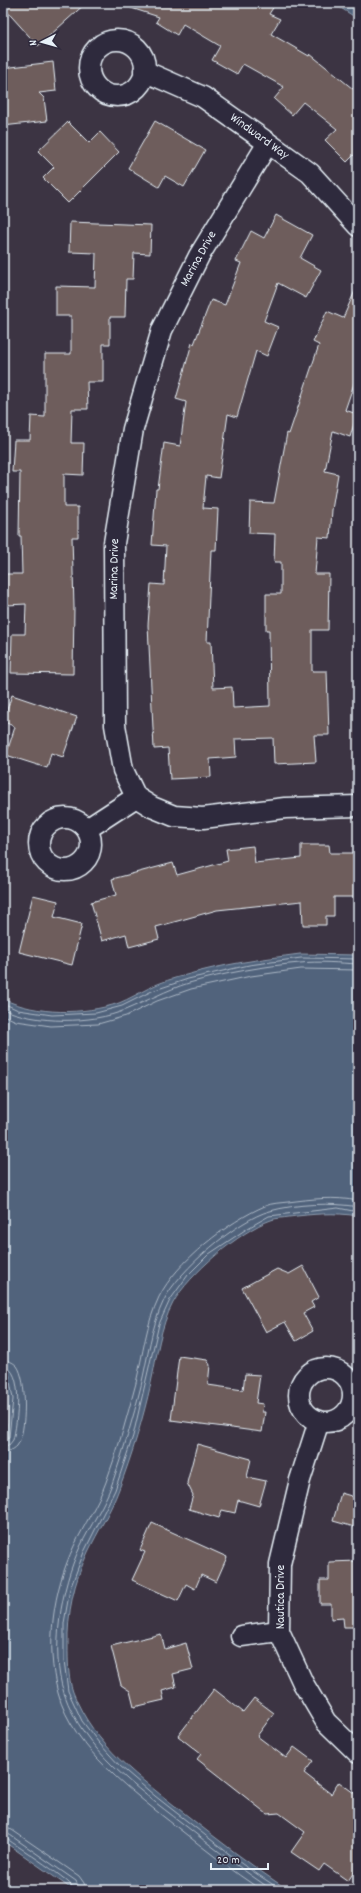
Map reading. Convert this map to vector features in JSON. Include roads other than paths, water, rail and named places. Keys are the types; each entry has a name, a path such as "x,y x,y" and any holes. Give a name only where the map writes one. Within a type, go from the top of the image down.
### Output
{"street":[{"name":"Windward Way","path":"144,71 203,97 310,173 358,226"},
{"name":"Marina Drive","path":"268,143 200,256 162,330 133,429 114,543 115,717 123,770 136,796 152,807 174,816 203,818 285,808 358,806"},
{"path":"87,829 136,796"},
{"name":"Nautica Drive","path":"319,1421 300,1480 280,1564 279,1631 303,1683 326,1722 358,1753"},
{"path":"240,1636 279,1631"}],"water":[{"path":"333,3 358,3 358,19"},
{"path":"300,954 358,955 358,1216 324,1214 277,1218 271,1220 245,1234 216,1255 191,1279 173,1303 159,1342 151,1383 137,1437 124,1476 116,1497 83,1563 75,1586 70,1610 68,1634 70,1681 73,1692 82,1711 106,1745 135,1774 151,1787 235,1853 288,1890 73,1890 3,1841 3,1446 8,1422 9,1399 3,1365 3,999 30,1008 60,1012 90,1010 119,1003 158,984 200,971 243,962"}]}
